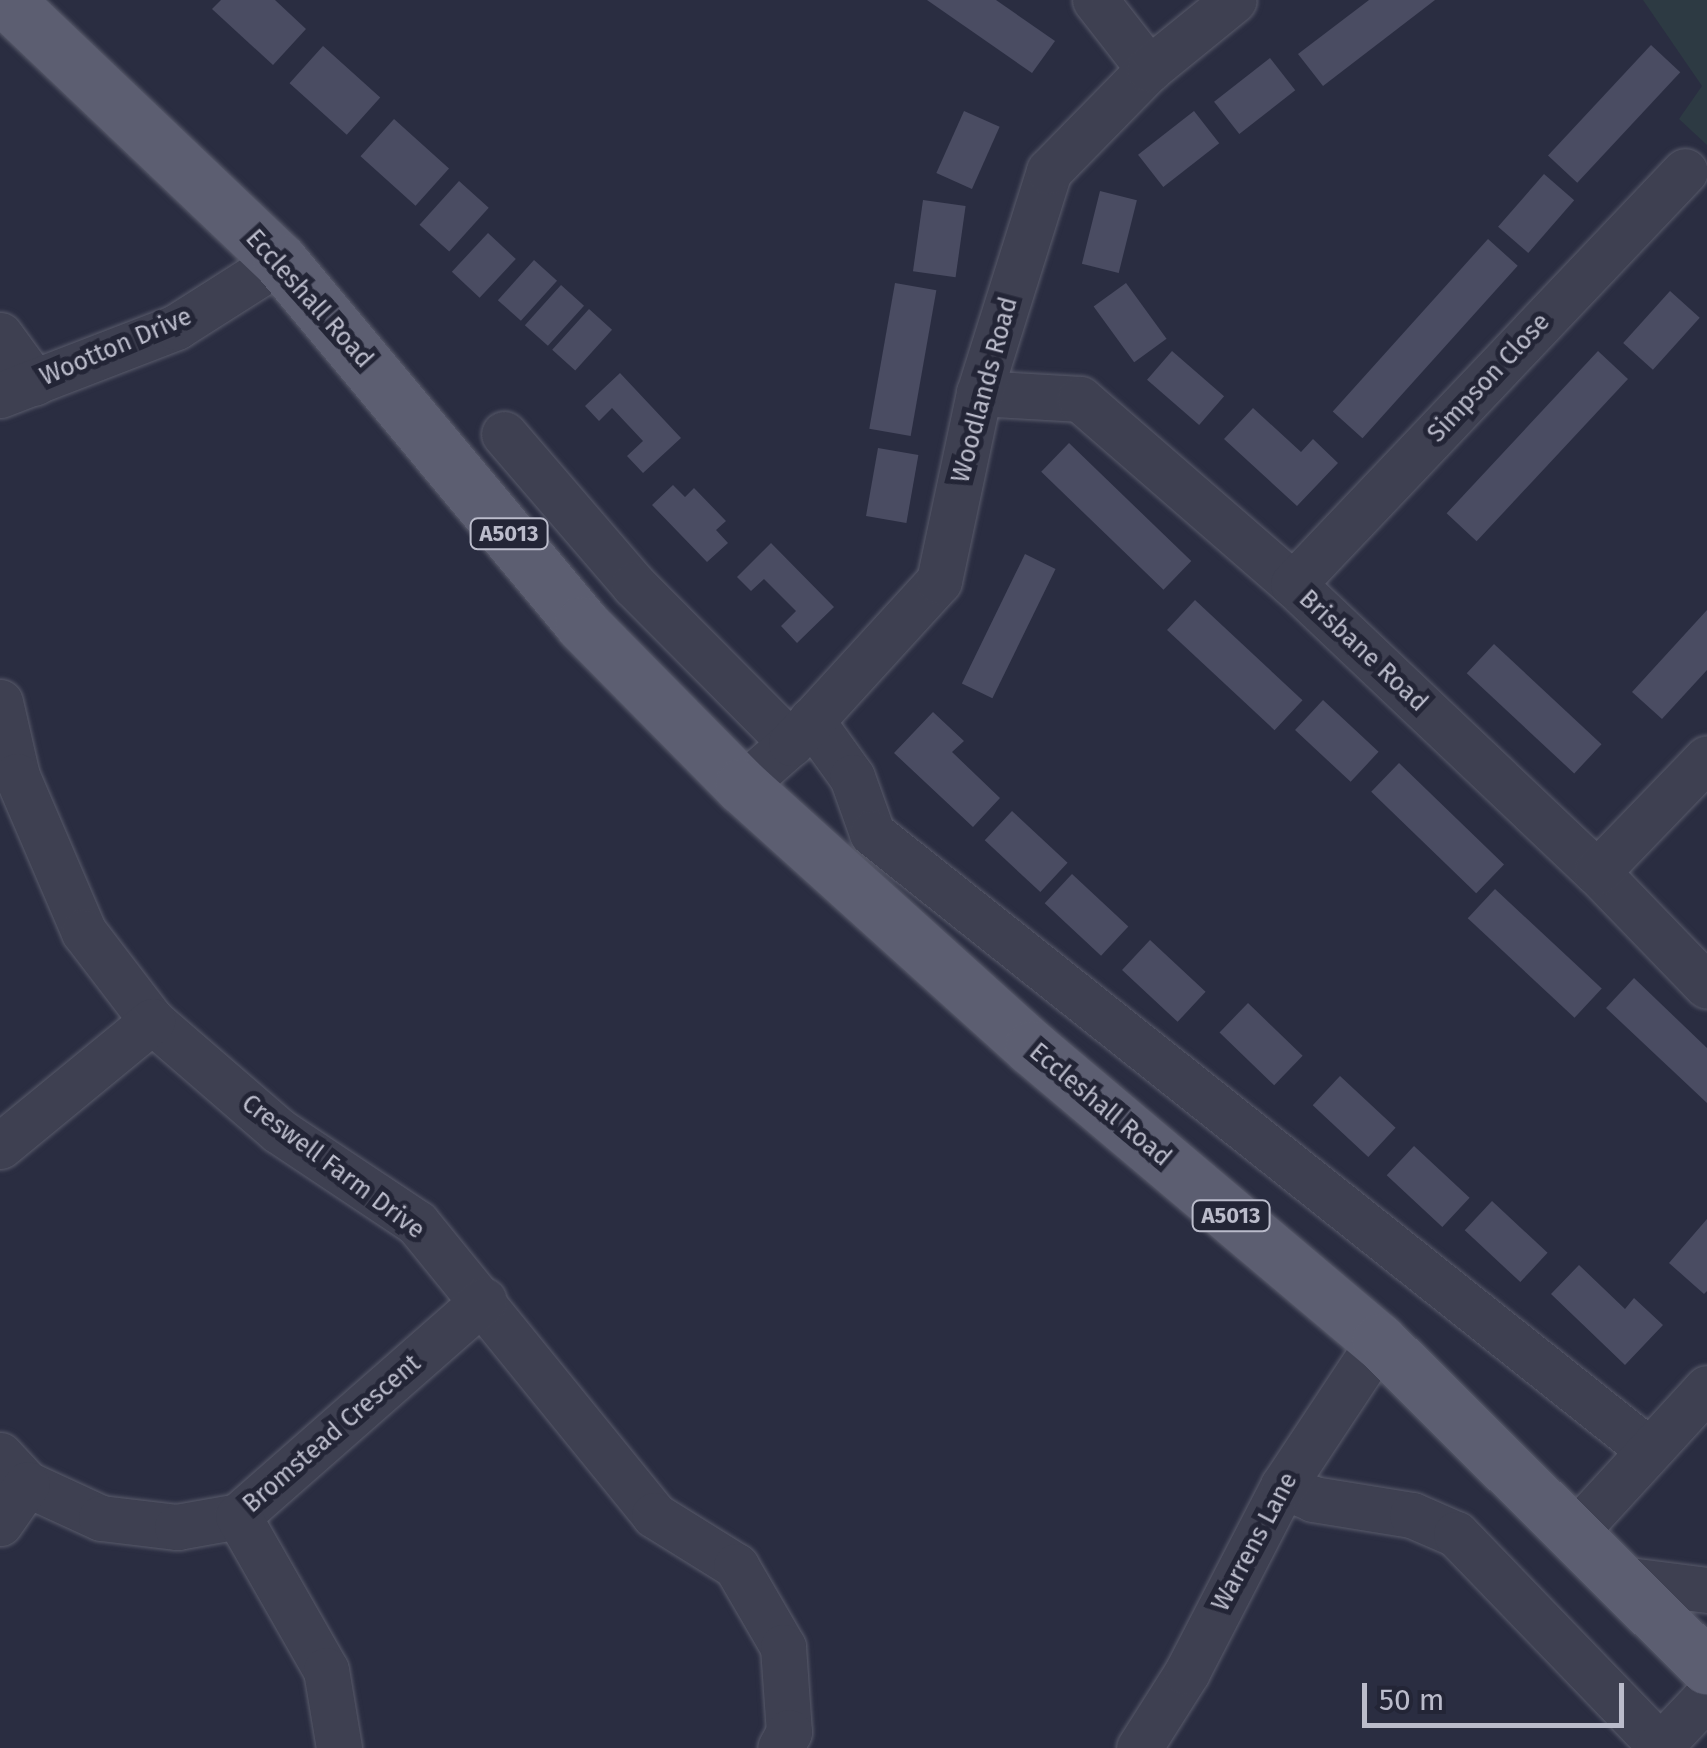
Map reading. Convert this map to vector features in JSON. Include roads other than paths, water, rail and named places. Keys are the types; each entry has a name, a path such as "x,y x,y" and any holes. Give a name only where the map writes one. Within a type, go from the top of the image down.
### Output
{"main road":[{"name":"Eccleshall Road","path":"6,0 280,260 582,624 742,786 1032,1048 1379,1342 1576,1532 1707,1668"}],"street":[{"path":"1095,0 1149,69"},
{"name":"Woodlands Road","path":"742,786 801,732 940,581 979,393 1049,171 1149,69 1234,0"},
{"name":"Simpson Close","path":"1293,584 1685,171"},
{"name":"Wootton Drive","path":"18,389 176,327 280,260"},
{"path":"0,335 18,389"},
{"name":"Brisbane Road","path":"979,393 1080,399 1293,584 1597,872 1707,986"},
{"path":"504,434 634,585 852,777 872,833 1649,1450"},
{"path":"582,624 634,585"},
{"name":"Creswell Farm Drive","path":"0,702 8,778 84,932 152,1021 279,1131 417,1222 654,1514 736,1566 783,1647 790,1732 780,1748"},
{"path":"1597,872 1707,758"},
{"path":"0,1146 152,1021"},
{"name":"Bromstead Crescent","path":"13,1470 101,1518 177,1527 238,1516 484,1300"},
{"name":"Warrens Lane","path":"1138,1748 1187,1672 1282,1486 1379,1342"},
{"path":"1576,1532 1707,1388"},
{"path":"0,1523 13,1470"},
{"path":"1282,1486 1313,1499 1412,1515 1456,1534 1659,1746 1707,1696"},
{"path":"238,1516 326,1670 339,1748"},
{"path":"1621,1578 1707,1590"}]}
